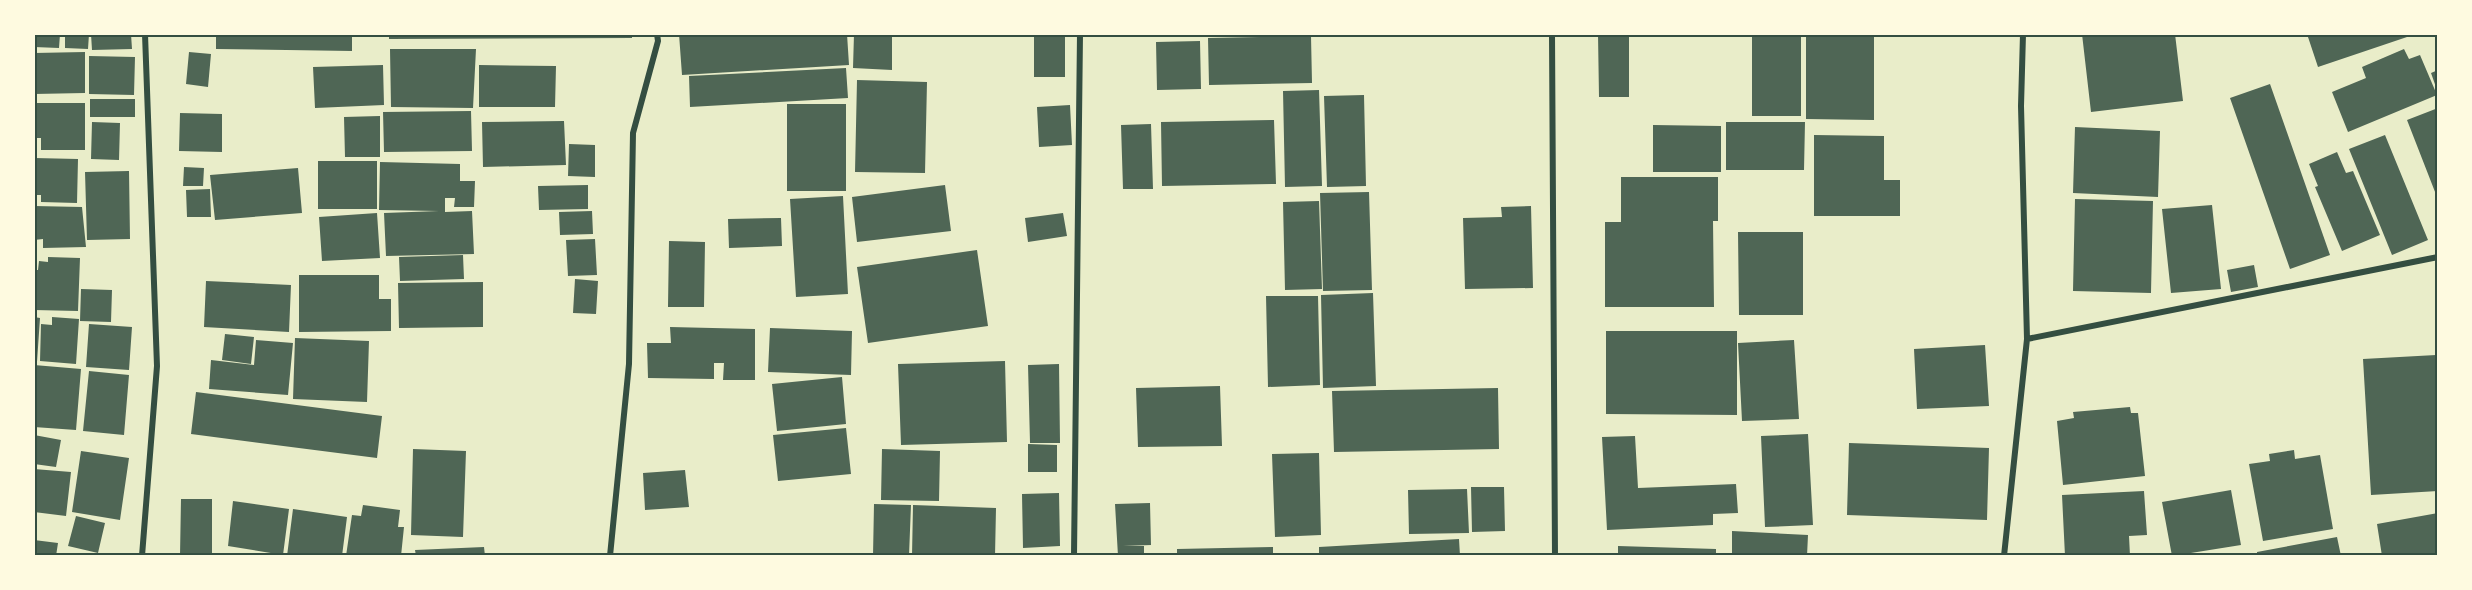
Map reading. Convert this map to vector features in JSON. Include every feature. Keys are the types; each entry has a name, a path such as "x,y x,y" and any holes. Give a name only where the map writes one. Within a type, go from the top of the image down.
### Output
{"street":[{"path":"142,555 158,366 145,34"},
{"path":"610,555 629,364 633,133 658,41 657,34"},
{"path":"1074,555 1080,34"},
{"path":"1552,34 1555,555"},
{"path":"2004,555 2027,339 2021,117 2023,34"},
{"path":"2027,339 2438,257"}],"building":[{"path":"34,34 60,34 59,48 34,47"},
{"path":"65,34 89,34 88,49 65,48"},
{"path":"91,34 131,34 132,49 92,50"},
{"path":"216,34 352,34 352,51 216,49"},
{"path":"389,34 632,34 632,38 389,39"},
{"path":"679,34 847,34 849,65 682,75"},
{"path":"854,34 892,34 892,70 853,68"},
{"path":"1034,34 1065,34 1065,77 1034,77"},
{"path":"1598,34 1629,34 1629,97 1599,97"},
{"path":"1752,34 1801,34 1801,116 1752,116"},
{"path":"1806,34 1874,34 1874,120 1806,119"},
{"path":"2082,34 2175,34 2183,101 2091,112"},
{"path":"2307,34 2406,34 2407,37 2318,67"},
{"path":"1311,36 1312,83 1209,85 1208,38"},
{"path":"1200,41 1201,89 1157,90 1156,42"},
{"path":"390,49 476,49 473,108 391,107"},
{"path":"2404,49 2409,59 2420,55 2437,95 2348,132 2332,92 2366,78 2362,67"},
{"path":"85,52 85,93 34,94 34,53"},
{"path":"189,52 211,54 208,87 186,84"},
{"path":"89,56 135,57 134,95 89,94"},
{"path":"383,65 384,105 315,108 313,67"},
{"path":"479,65 556,66 555,107 479,107"},
{"path":"846,68 848,98 690,107 689,76"},
{"path":"2438,70 2438,90 2437,90 2431,73"},
{"path":"857,80 927,82 925,173 855,172"},
{"path":"2270,84 2330,255 2290,269 2230,98"},
{"path":"1319,90 1322,186 1285,187 1283,91"},
{"path":"1364,95 1366,186 1327,187 1324,96"},
{"path":"90,99 135,99 135,117 90,117"},
{"path":"34,103 85,103 85,150 41,150 41,138 34,138"},
{"path":"787,104 846,104 846,191 787,191"},
{"path":"1070,105 1072,145 1039,147 1037,107"},
{"path":"2438,108 2438,197 2437,197 2407,120"},
{"path":"471,111 472,151 384,152 383,112"},
{"path":"180,113 222,114 222,152 179,151"},
{"path":"380,116 380,157 345,157 344,117"},
{"path":"1274,120 1276,184 1162,186 1161,122"},
{"path":"564,121 566,165 483,167 482,122"},
{"path":"92,122 120,123 119,160 91,159"},
{"path":"1726,122 1805,122 1804,170 1726,170"},
{"path":"1151,124 1153,189 1123,189 1121,125"},
{"path":"1653,125 1721,126 1721,172 1653,172"},
{"path":"2075,127 2160,131 2158,197 2073,193"},
{"path":"1814,135 1884,136 1884,180 1900,180 1900,216 1814,216"},
{"path":"2385,135 2428,240 2392,255 2349,149"},
{"path":"569,144 595,145 595,177 568,176"},
{"path":"2337,152 2346,173 2353,171 2380,235 2342,251 2315,187 2318,186 2309,164"},
{"path":"34,158 78,159 77,203 41,202 41,195 34,195"},
{"path":"318,161 377,161 377,209 318,209"},
{"path":"380,162 460,164 460,181 475,181 474,207 454,207 455,198 445,198 445,212 472,211 474,254 386,256 384,213 439,211 379,210"},
{"path":"184,167 204,168 203,186 183,186"},
{"path":"298,168 302,213 215,220 210,175"},
{"path":"129,171 130,239 87,240 85,172"},
{"path":"1621,177 1718,177 1718,221 1713,221 1714,307 1605,307 1605,222 1621,222"},
{"path":"588,185 588,209 539,210 538,186"},
{"path":"945,185 951,231 857,242 852,197"},
{"path":"210,189 211,217 187,217 186,190"},
{"path":"1369,192 1372,290 1323,291 1320,193"},
{"path":"843,196 848,294 796,297 790,199"},
{"path":"2075,199 2153,201 2151,293 2073,291"},
{"path":"1319,201 1322,289 1285,290 1283,202"},
{"path":"2212,205 2221,289 2171,293 2162,209"},
{"path":"34,206 82,207 86,247 43,248 43,239 34,240"},
{"path":"1531,206 1533,288 1465,289 1463,218 1502,217 1501,207"},
{"path":"592,211 593,234 560,235 559,212"},
{"path":"377,213 380,258 322,261 319,217"},
{"path":"1063,213 1067,236 1028,242 1025,218"},
{"path":"781,218 782,246 729,248 728,219"},
{"path":"1738,232 1803,232 1803,315 1739,315"},
{"path":"595,239 597,275 568,276 566,240"},
{"path":"669,241 705,242 704,307 668,307"},
{"path":"977,250 988,326 868,343 857,267"},
{"path":"463,255 464,279 400,281 399,257"},
{"path":"48,257 80,258 78,311 34,310 34,270 38,270 39,261 48,262"},
{"path":"2254,265 2258,287 2231,292 2227,270"},
{"path":"299,275 379,275 379,299 391,299 391,331 299,332"},
{"path":"575,279 598,281 596,314 573,313"},
{"path":"206,281 291,285 289,332 204,327"},
{"path":"483,282 483,327 399,328 398,283"},
{"path":"81,289 112,290 111,322 80,321"},
{"path":"1373,293 1376,386 1323,388 1321,295"},
{"path":"1266,296 1318,296 1320,385 1268,387"},
{"path":"34,317 40,318 37,362 34,361"},
{"path":"52,317 79,319 76,364 40,361 41,324 52,325"},
{"path":"89,324 132,327 129,370 86,367"},
{"path":"670,327 755,329 755,380 723,380 724,363 714,363 714,379 648,378 647,343 671,343"},
{"path":"770,328 852,331 851,375 768,372"},
{"path":"1606,331 1737,331 1737,415 1606,414"},
{"path":"225,334 254,337 251,364 222,360"},
{"path":"295,338 369,341 367,402 293,399"},
{"path":"256,340 293,343 288,395 209,389 211,360 254,365"},
{"path":"1794,340 1799,419 1742,421 1738,343"},
{"path":"1985,345 1989,406 1917,409 1914,349"},
{"path":"2436,355 2438,491 2371,495 2363,359"},
{"path":"1005,361 1007,442 901,445 898,364"},
{"path":"1059,364 1060,443 1030,443 1028,365"},
{"path":"34,365 81,369 76,430 34,427"},
{"path":"89,371 129,375 124,435 83,431"},
{"path":"842,377 846,424 777,431 772,384"},
{"path":"1220,386 1222,446 1138,447 1136,388"},
{"path":"1498,388 1499,449 1334,452 1332,391"},
{"path":"196,392 382,416 377,458 191,434"},
{"path":"2130,407 2131,413 2138,413 2145,476 2063,485 2057,421 2074,418 2073,412"},
{"path":"846,428 851,474 778,481 773,435"},
{"path":"1808,434 1813,525 1765,527 1761,436"},
{"path":"34,435 61,440 56,467 34,464"},
{"path":"1635,436 1638,488 1736,484 1738,513 1713,514 1713,525 1607,530 1602,437"},
{"path":"1849,443 1989,448 1987,520 1847,515"},
{"path":"1028,444 1057,445 1057,472 1028,472"},
{"path":"413,449 466,451 463,537 411,535"},
{"path":"882,449 940,451 939,501 881,500"},
{"path":"2294,450 2295,459 2320,455 2333,529 2263,541 2249,464 2270,461 2269,454"},
{"path":"81,451 129,458 120,520 72,512"},
{"path":"1319,453 1321,535 1275,537 1272,454"},
{"path":"34,469 71,472 66,516 34,512"},
{"path":"685,470 689,507 645,510 643,473"},
{"path":"1471,487 1504,487 1505,531 1472,532"},
{"path":"1467,489 1469,533 1409,534 1408,490"},
{"path":"2231,490 2241,545 2172,556 2162,502"},
{"path":"2144,491 2147,535 2129,536 2130,556 2065,556 2062,495"},
{"path":"1059,493 1060,546 1023,548 1022,494"},
{"path":"181,499 212,499 212,556 180,556"},
{"path":"233,501 289,509 283,555 228,546"},
{"path":"1150,503 1151,545 1123,546 1144,546 1144,556 1118,556 1115,504"},
{"path":"874,504 911,505 909,556 873,556"},
{"path":"363,505 400,510 398,527 404,527 401,556 346,556 352,515 361,516"},
{"path":"913,505 996,508 995,556 912,556"},
{"path":"293,509 347,517 342,556 287,556"},
{"path":"2438,513 2438,556 2382,556 2377,524"},
{"path":"76,516 105,523 98,553 68,546"},
{"path":"1732,531 1808,535 1807,556 1732,556"},
{"path":"2337,537 2341,556 2257,556 2257,552"},
{"path":"1459,539 1460,556 1319,556 1319,547"},
{"path":"34,540 58,543 56,556 34,556"},
{"path":"1618,546 1716,549 1716,556 1618,556"},
{"path":"484,547 485,556 416,556 415,550"},
{"path":"1273,547 1273,556 1177,556 1177,549"}]}
